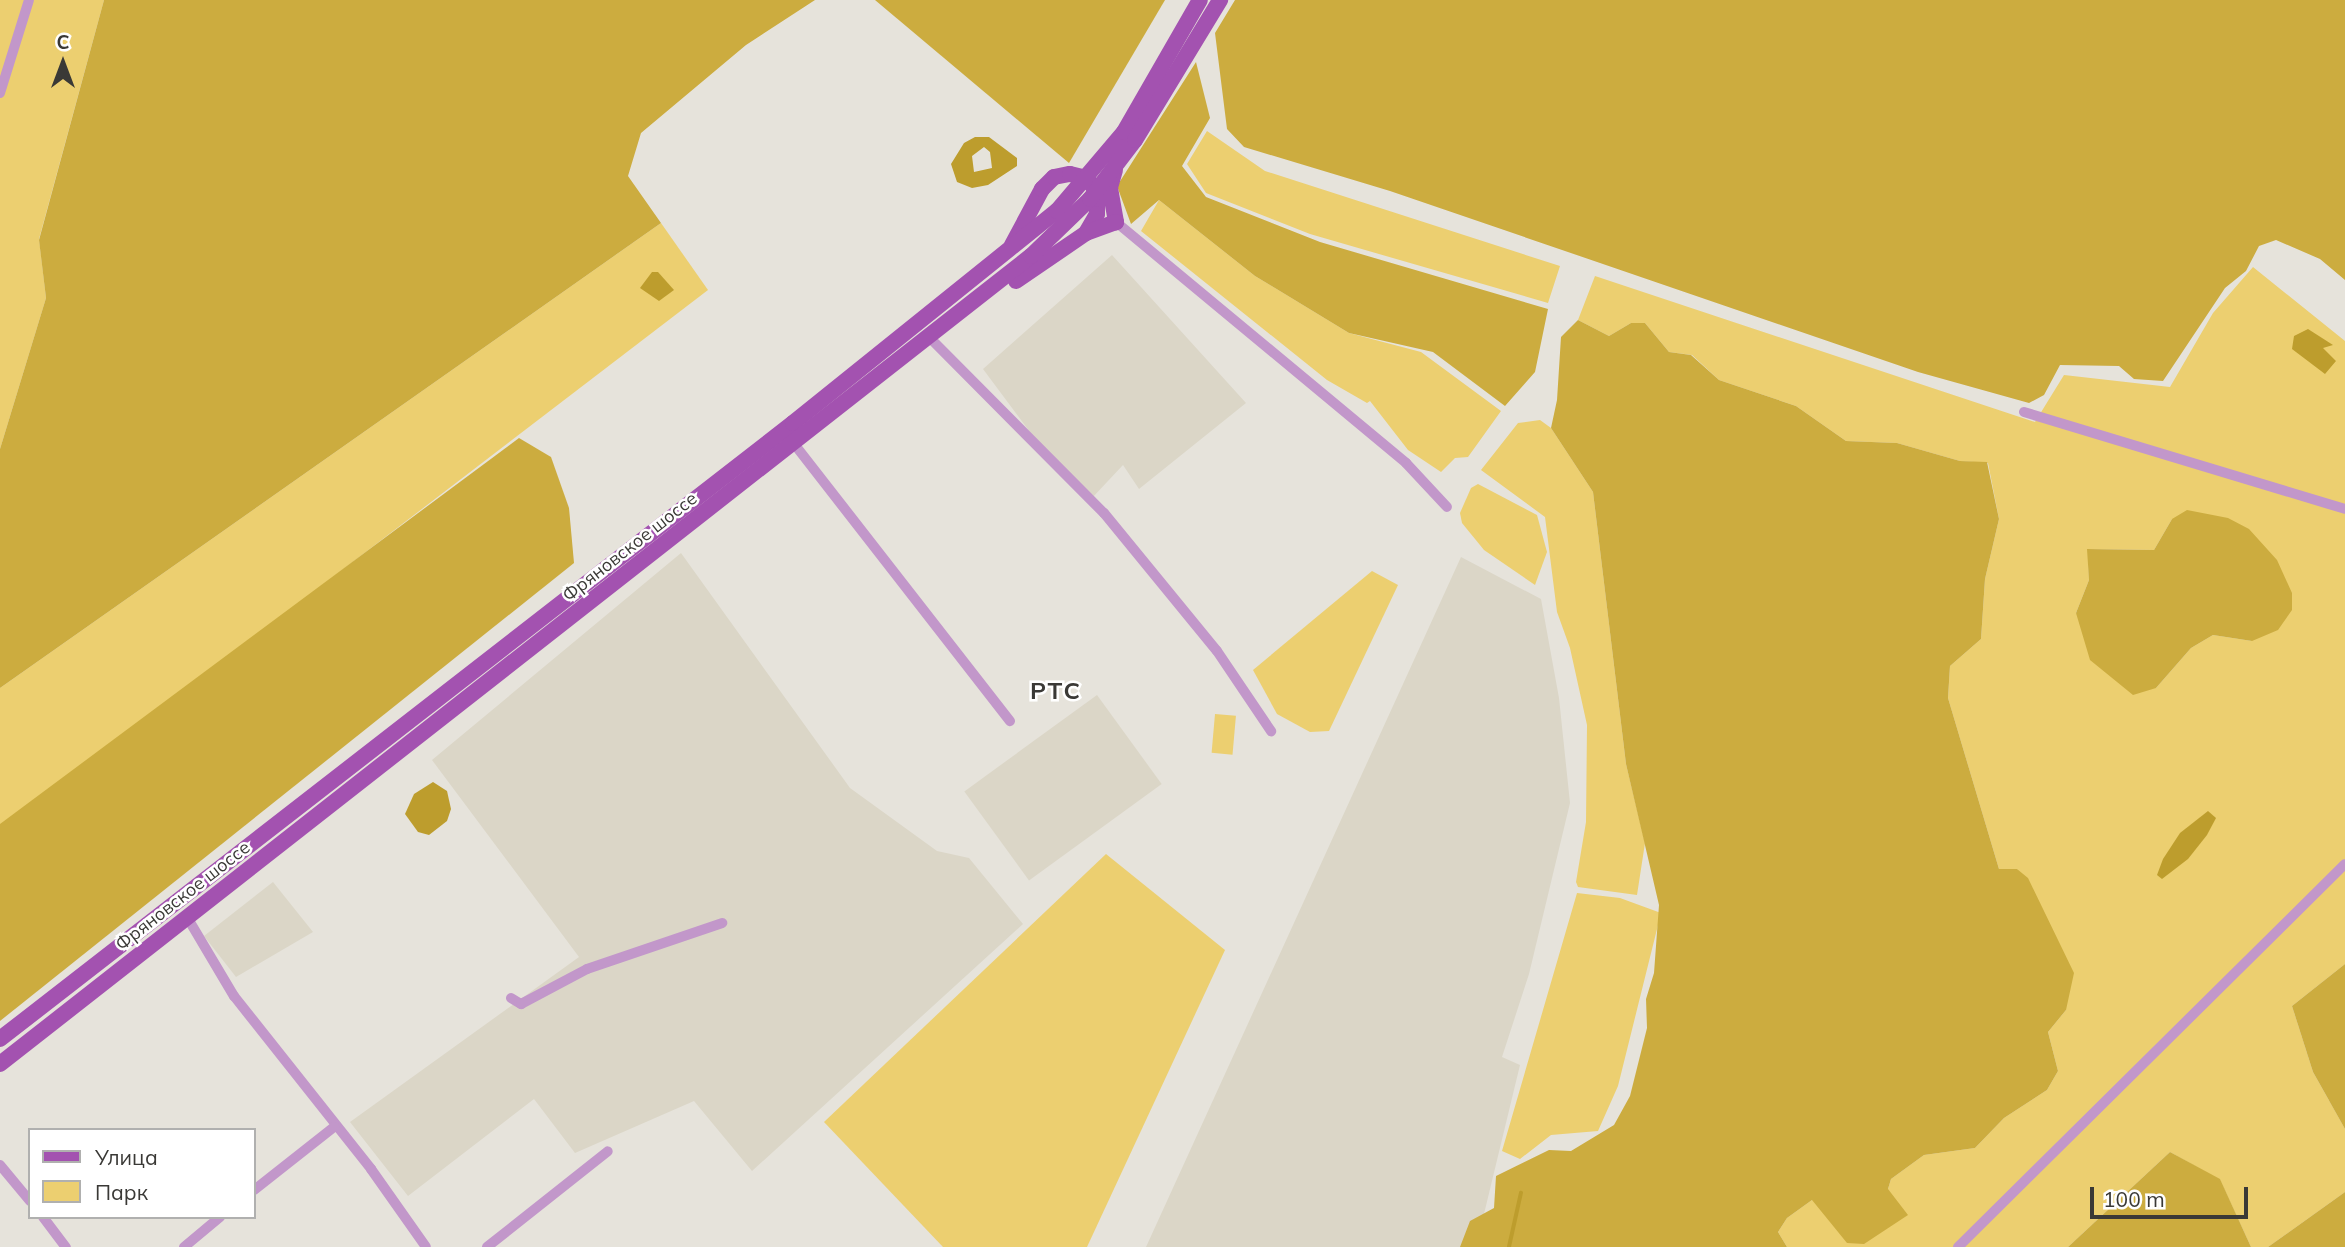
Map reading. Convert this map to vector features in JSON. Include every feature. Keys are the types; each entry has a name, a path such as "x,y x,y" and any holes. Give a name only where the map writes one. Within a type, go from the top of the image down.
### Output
{"main road":[{"name":"Фряновское шоссе","path":"0,1064 976,302 1091,184 1137,111 1200,0"},
{"name":"Фряновское шоссе","path":"0,1039 793,424 1118,162 1157,108 1220,0"},
{"path":"1115,222 1110,188 1118,162"},
{"path":"1009,250 1048,182 1070,174 1091,184 1115,222"},
{"path":"1086,233 1097,214 1091,184"},
{"path":"976,302 1086,233 1115,222"}],"street":[{"path":"0,93 29,0"},
{"path":"1115,222 1406,463 1447,507"},
{"path":"930,338 1104,513 1217,651 1271,730"},
{"path":"2024,412 2345,509"},
{"path":"795,445 1010,721"},
{"path":"1958,1247 2345,864"},
{"path":"187,917 234,996 334,1127 371,1169 426,1247"},
{"path":"511,998 521,1004 587,968 722,923"},
{"path":"256,1188 334,1127"},
{"path":"487,1247 608,1150"},
{"path":"0,1166 28,1199"},
{"path":"45,1219 66,1247"},
{"path":"184,1247 218,1219"}],"shaded area":[{"path":"104,0 815,0 746,45 641,133 628,176 661,223 0,688 0,449 46,298 39,240"},
{"path":"875,0 1165,0 1069,163"},
{"path":"1235,0 2345,0 2345,280 2320,259 2276,240 2259,246 2246,271 2225,288 2163,381 2134,379 2119,366 2060,365 2044,395 2029,403 1918,372 1390,191 1244,147 1227,129 1215,33"},
{"path":"1196,62 1210,118 1182,166 1206,197 1320,242 1548,309 1535,372 1505,406 1433,352 1349,333 1255,276 1159,200 1131,224 1117,186"},
{"path":"975,137 989,137 1017,158 1017,166 988,185 972,188 957,182 951,164 964,143","holes":["984,147 990,152 992,168 974,172 972,156"]},
{"path":"1112,255 1246,403 1139,489 1123,465 1092,498 1062,475 983,369"},
{"path":"652,272 658,272 674,290 659,301 640,288"},
{"path":"1578,320 1609,336 1631,323 1645,323 1669,352 1691,355 1719,380 1796,406 1846,441 1897,443 1960,461 1987,462 1999,519 1985,579 1981,639 1950,666 1948,698 1999,869 2017,869 2028,878 2074,973 2066,1010 2048,1032 2058,1071 2047,1090 2004,1118 1975,1148 1924,1155 1891,1179 1888,1189 1908,1215 1864,1244 1847,1243 1812,1200 1787,1218 1778,1232 1787,1247 1460,1247 1470,1221 1494,1208 1496,1176 1549,1150 1571,1151 1614,1125 1630,1096 1647,1028 1646,999 1654,973 1659,905 1626,764 1593,492 1551,428 1557,400 1561,337"},
{"path":"2308,329 2333,345 2323,348 2336,361 2325,374 2292,349 2294,336"},
{"path":"519,438 551,457 569,508 574,563 0,1021 0,824"},
{"path":"2187,510 2228,518 2249,529 2277,560 2292,593 2292,610 2278,630 2252,641 2213,635 2191,648 2156,688 2133,695 2090,660 2076,613 2089,580 2087,549 2154,550 2172,519"},
{"path":"681,553 850,788 937,851 969,858 1023,924 752,1171 694,1101 575,1153 534,1099 408,1196 350,1122 579,957 432,760"},
{"path":"1461,557 1541,599 1559,698 1570,803 1529,974 1502,1057 1520,1065 1476,1247 1146,1247"},
{"path":"1097,695 1162,784 1029,880 964,791"},
{"path":"433,782 447,791 451,809 447,821 429,835 418,832 405,814 414,794"},
{"path":"2208,811 2216,818 2207,835 2188,859 2162,879 2157,875 2163,859 2180,833"},
{"path":"273,882 313,932 236,977 204,936"},
{"path":"2345,964 2345,1129 2313,1072 2292,1006"},
{"path":"2170,1152 2220,1179 2251,1247 2068,1247"},
{"path":"2345,1192 2345,1247 2268,1247"}],"green space":[{"path":"0,0 104,0 39,239 46,298 0,449"},
{"path":"1207,131 1265,171 1560,266 1548,303 1310,234 1206,193 1187,164"},
{"path":"1159,200 1255,276 1349,333 1421,352 1501,411 1468,457 1455,458 1441,472 1408,450 1370,401 1367,403 1327,380 1141,231"},
{"path":"661,223 708,290 0,832 0,688"},
{"path":"2253,267 2345,341 2345,964 2292,1006 2313,1072 2345,1129 2345,1192 2268,1247 2251,1247 2220,1180 2170,1152 2068,1247 1787,1247 1778,1232 1787,1218 1812,1200 1888,1189 1891,1179 1924,1155 1975,1148 2004,1118 2047,1090 2058,1071 2048,1032 2066,1010 2017,869 1999,869 1948,698 1950,666 1981,639 1985,579 1999,519 1988,463 1960,461 1897,443 1846,441 1796,406 1719,380 1692,355 1669,352 1645,323 1631,323 1609,336 1578,320 1595,276 2035,422 2064,375 2170,387 2213,313","holes":["2172,519 2252,641 2213,635 2191,648 2156,688 2076,613 2089,580 2088,549 2154,550"]},
{"path":"1540,420 1551,428 1593,492 1626,764 1645,843 1637,895 1578,887 1576,882 1586,822 1587,725 1570,648 1557,612 1545,517 1481,470 1518,423"},
{"path":"1478,484 1537,515 1547,552 1535,585 1484,550 1462,523 1460,513 1471,488"},
{"path":"1372,571 1398,585 1329,731 1310,732 1277,714 1253,670"},
{"path":"1215,714 1236,716 1233,755 1212,753"},
{"path":"1106,854 1225,950 1087,1247 943,1247 824,1122"},
{"path":"1577,893 1620,898 1661,913 1618,1086 1598,1131 1551,1135 1520,1159 1502,1151"}],"waterway":[{"path":"1509,1247 1521,1193"}],"district":[{"name":"РТС","path":"1056,691"}]}
